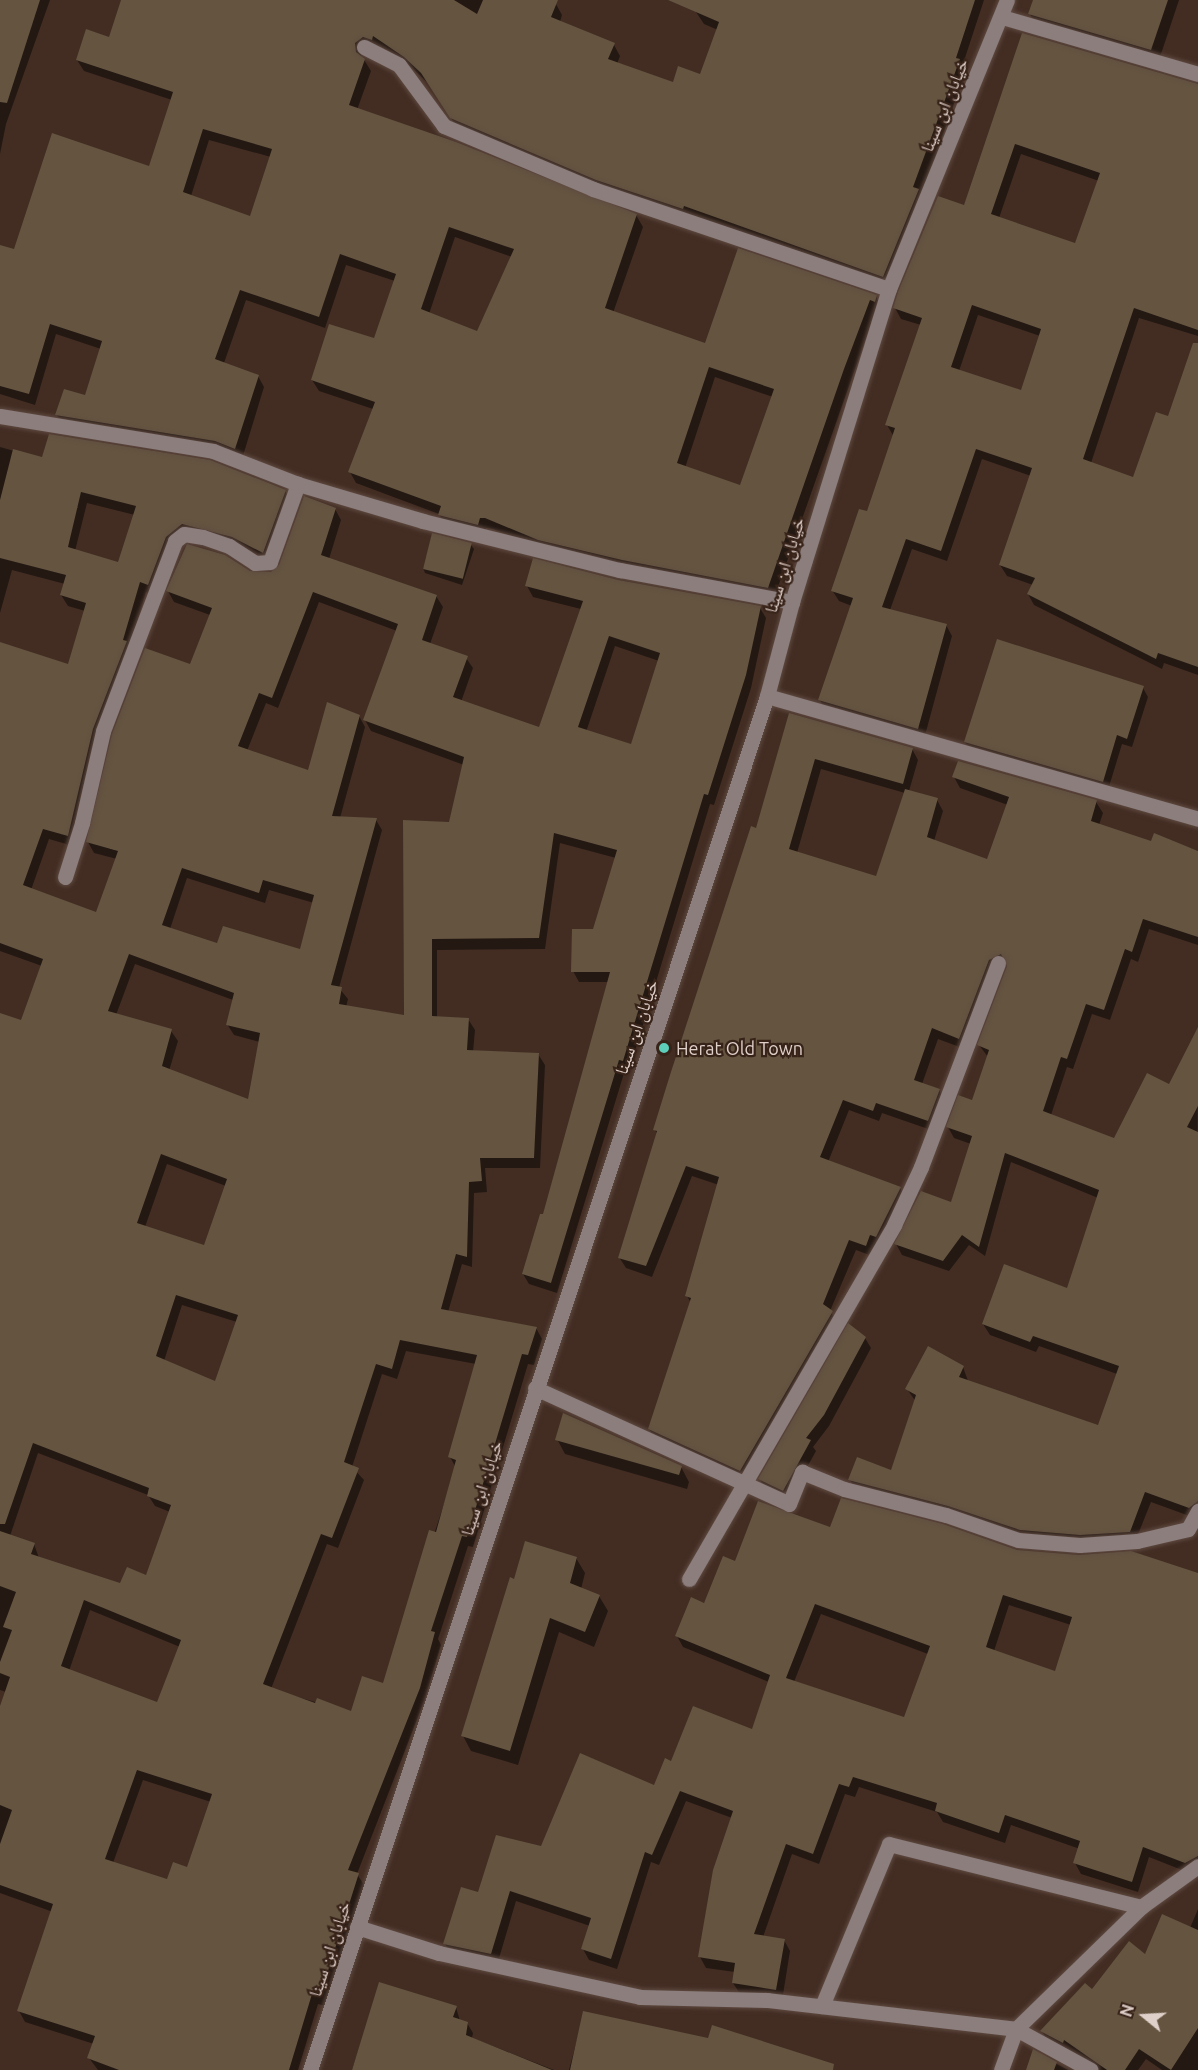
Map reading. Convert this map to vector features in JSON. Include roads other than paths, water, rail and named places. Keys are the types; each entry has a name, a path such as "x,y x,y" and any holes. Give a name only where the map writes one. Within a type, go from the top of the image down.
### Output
{"street":[{"name":"خیابان ابن سینا","path":"309,2070 768,696 792,602 889,289 1007,0"},
{"path":"1002,17 1198,74"},
{"path":"364,47 399,65 444,126 593,189 889,289"},
{"path":"0,416 213,452 298,484 423,521 620,570 792,602"},
{"path":"64,877 82,823 103,731 175,541 184,534 203,537 229,546 255,563 270,562 298,484"},
{"path":"768,696 1198,819"},
{"path":"689,1579 742,1481 894,1225 921,1167 998,963"},
{"path":"535,1388 789,1504 802,1472 844,1489 946,1515 1018,1540 1080,1545 1137,1541 1188,1529 1198,1511"},
{"path":"822,2006 890,1844 1141,1907"},
{"path":"1000,2070 1016,2029 1141,1907 1198,1866"},
{"path":"357,1927 439,1953 640,1997 766,2000 1016,2029 1091,2070"}],"place":[{"name":"Herat Old Town","path":"664,1048"}]}
